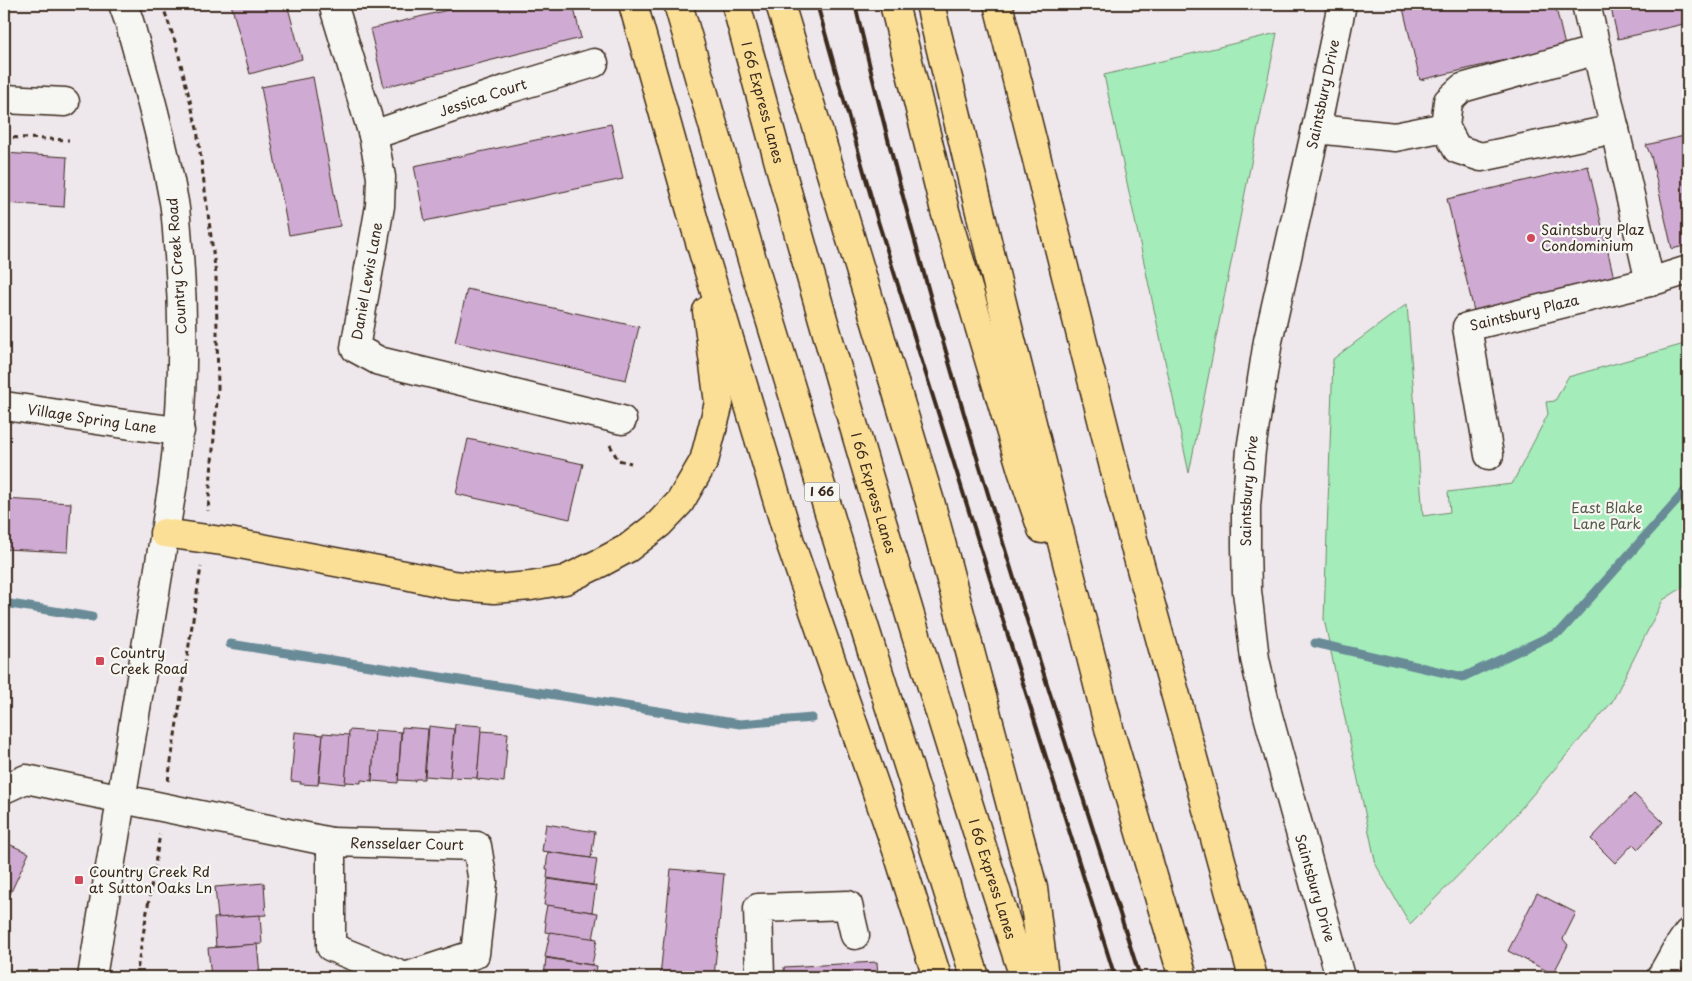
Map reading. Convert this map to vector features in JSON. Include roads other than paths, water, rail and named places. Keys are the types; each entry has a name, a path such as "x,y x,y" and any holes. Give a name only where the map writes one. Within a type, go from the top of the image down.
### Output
{"highway":[{"path":"633,4 695,225 790,542 898,853 937,977"},
{"name":"I 66","path":"678,4 783,364 975,977"},
{"name":"I 66 Express Lanes","path":"736,4 775,153 875,502 1024,977"},
{"path":"780,4 933,515 1033,888 1044,977"},
{"path":"894,4 944,211 1022,470 1110,732 1182,977"},
{"path":"930,4 1010,336 1110,732"},
{"path":"998,4 1123,504 1254,977"},
{"path":"164,533 229,542 452,585 494,589 531,586 565,580 628,548 659,524 680,502 704,461 719,403 695,225"}],"street":[{"name":"Country Creek Road","path":"92,977 180,431 183,345 181,279 174,204 163,148 130,21 123,4"},
{"name":"Daniel Lewis Lane","path":"333,4 373,135 381,176 380,206 355,348 379,361 622,420"},
{"name":"Saintsbury Drive","path":"1340,977 1266,712 1250,627 1246,506 1256,409 1268,341 1342,4"},
{"path":"1586,4 1650,282"},
{"path":"1597,50 1462,88 1448,101 1445,127 1457,149 1481,157 1615,129"},
{"name":"Jessica Court","path":"373,135 508,89 594,63"},
{"path":"4,99 66,102"},
{"path":"1316,129 1395,137 1445,127"},
{"name":"Saintsbury Plaza","path":"1489,455 1466,326 1650,282 1688,270"},
{"name":"Village Spring Lane","path":"4,406 180,431"},
{"name":"Rensselaer Court","path":"4,788 26,779 331,842 477,846 483,882 474,954 405,977 331,947 331,842"},
{"path":"760,977 758,908 848,905 855,935"},
{"path":"1661,977 1688,933"}],"waterway":[{"path":"1315,643 1463,677 1561,631 1688,488"},
{"path":"4,603 92,617"},
{"path":"230,644 740,724 812,718"}],"railway":[{"path":"817,4 877,218 1115,977"},
{"path":"855,4 917,250 952,372 1025,614 1140,977"}],"place":[{"name":"Saintsbury Plaz Condominium","path":"1531,238"},
{"name":"Country Creek Road","path":"100,661"},
{"name":"Country Creek Rd at Sutton Oaks Ln","path":"79,880"}],"park label":[{"name":"East Blake Lane Park","path":"1607,516"}]}
